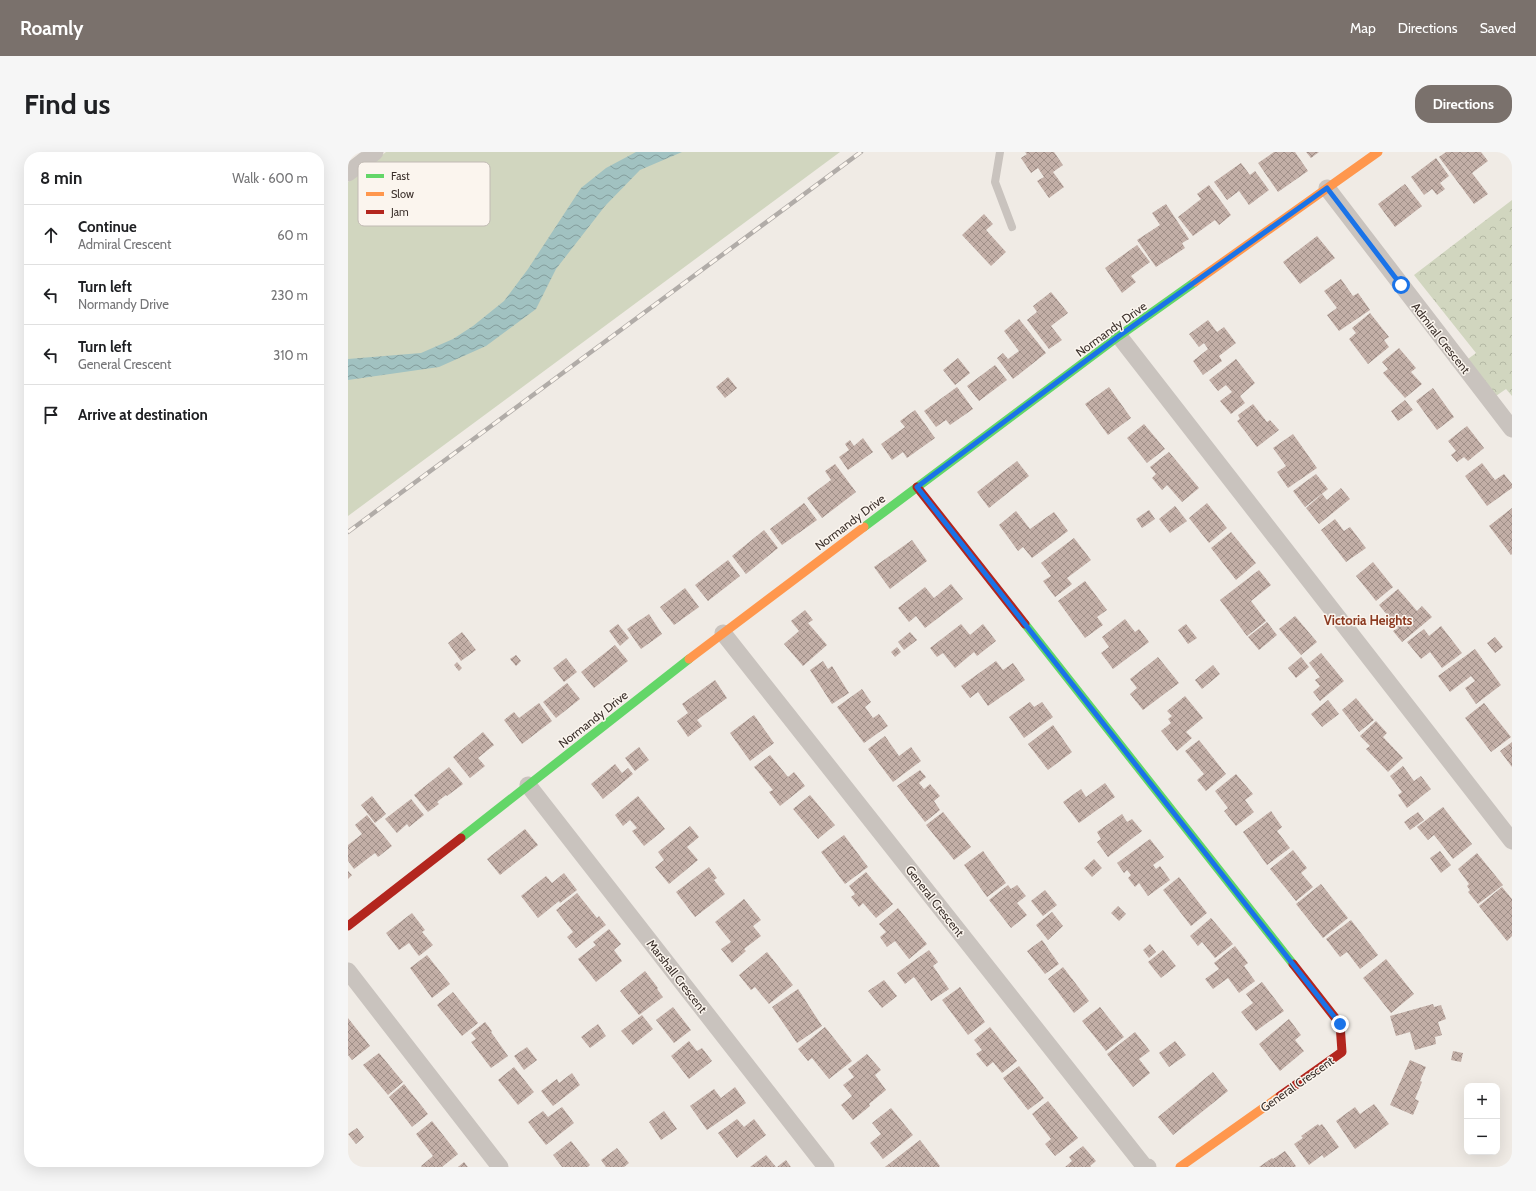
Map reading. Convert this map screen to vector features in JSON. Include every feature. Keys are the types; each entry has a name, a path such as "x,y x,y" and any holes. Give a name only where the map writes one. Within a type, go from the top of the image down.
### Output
{"street":[{"path":"362,162 375,152"},
{"name":"Normandy Drive","path":"348,926 723,633 917,487 1119,336 1378,152"},
{"path":"348,173 358,165"},
{"name":"Admiral Crescent","path":"1327,188 1512,429"},
{"path":"1119,336 1512,841"},
{"name":"General Crescent","path":"917,487 1340,1024 1342,1052 1180,1167"},
{"name":"General Crescent","path":"723,633 1145,1167 1148,1167"},
{"name":"Marshall Crescent","path":"528,785 826,1167"},
{"path":"348,971 500,1167"}],"lane":[{"path":"1000,152 994,182 1012,227"}],"green space":[{"path":"386,152 840,152 348,516 348,182 358,174 358,226 490,226 490,162 373,162"},
{"path":"1512,200 1512,396 1506,389 1493,398 1464,362 1476,353 1414,275"}],"water":[{"path":"636,152 682,152 640,170 605,206 556,269 536,309 486,346 439,367 348,380 348,359 421,353 453,339 473,326 504,301 528,269 581,188 606,168"}],"building":[{"path":"1025,152 1054,152 1063,165 1053,172 1064,187 1049,198 1037,181 1044,177 1038,168 1031,173 1021,158 1027,154"},
{"path":"1274,152 1295,152 1308,171 1278,192 1258,163"},
{"path":"1306,152 1319,152 1311,158"},
{"path":"1446,152 1481,152 1488,161 1472,173 1488,194 1474,204 1439,157"},
{"path":"1436,158 1449,176 1440,183 1445,189 1437,195 1432,189 1424,195 1411,177"},
{"path":"1241,163 1250,175 1255,171 1269,190 1249,205 1239,191 1227,200 1214,182"},
{"path":"1405,184 1422,206 1395,227 1378,204"},
{"path":"1209,185 1231,215 1219,225 1215,220 1193,236 1178,217 1201,199 1197,194"},
{"path":"1166,204 1189,239 1182,243 1185,248 1156,267 1137,240 1160,225 1152,213"},
{"path":"984,214 993,224 986,230 1006,252 991,266 962,235"},
{"path":"1317,236 1335,258 1300,284 1283,262"},
{"path":"1137,245 1150,262 1131,276 1136,282 1122,293 1105,268"},
{"path":"1341,279 1353,296 1358,293 1370,310 1339,331 1327,315 1337,308 1324,291"},
{"path":"1051,292 1068,313 1051,326 1062,340 1049,349 1027,320 1037,312 1033,306"},
{"path":"1370,313 1389,337 1384,340 1389,347 1368,364 1349,339 1356,333 1352,328"},
{"path":"1019,319 1046,353 1013,379 997,358 1003,353 1008,359 1019,351 1004,331"},
{"path":"1208,320 1217,332 1224,327 1236,343 1219,356 1222,361 1203,375 1193,361 1208,349 1204,343 1199,347 1189,334"},
{"path":"1399,348 1416,368 1411,372 1422,384 1405,398 1383,373 1388,369 1382,362"},
{"path":"958,358 970,373 955,385 943,370"},
{"path":"1236,359 1255,383 1240,396 1245,403 1231,414 1220,401 1232,392 1226,385 1218,391 1209,380"},
{"path":"995,365 1007,380 979,401 967,386"},
{"path":"728,377 737,388 725,398 716,387"},
{"path":"957,387 973,409 950,425 946,420 936,427 924,411"},
{"path":"1109,387 1131,418 1108,435 1085,404"},
{"path":"1433,388 1454,417 1437,430 1416,401"},
{"path":"1405,400 1413,410 1398,421 1391,411"},
{"path":"1253,404 1267,422 1270,420 1279,430 1257,447 1237,421 1240,419 1238,415"},
{"path":"915,410 935,438 907,458 903,452 892,460 881,444 905,427 900,421"},
{"path":"1144,424 1165,449 1147,463 1127,438"},
{"path":"1467,426 1484,448 1468,461 1464,457 1457,462 1451,455 1456,451 1448,441"},
{"path":"1293,434 1317,468 1288,488 1277,472 1286,466 1273,448"},
{"path":"863,438 873,452 848,470 839,457 849,450 845,444 850,440 854,446"},
{"path":"1169,452 1199,488 1182,502 1167,485 1162,490 1152,478 1156,474 1150,467"},
{"path":"1017,461 1029,476 989,508 977,492"},
{"path":"1482,463 1495,480 1504,474 1512,484 1512,488 1487,506 1465,476"},
{"path":"835,464 856,492 822,518 807,498 831,480 825,471"},
{"path":"1316,474 1328,489 1305,507 1293,491"},
{"path":"1341,488 1350,499 1319,524 1306,508 1322,494 1327,500"},
{"path":"804,503 817,520 782,545 770,529"},
{"path":"1207,503 1227,528 1209,543 1189,518"},
{"path":"1175,506 1187,521 1170,533 1159,519"},
{"path":"1512,508 1512,554 1511,555 1489,526"},
{"path":"1149,510 1155,519 1142,528 1136,519"},
{"path":"1016,511 1030,529 1054,512 1068,531 1032,558 1023,547 1018,551 999,525"},
{"path":"1335,519 1344,531 1350,527 1366,548 1346,562 1321,530"},
{"path":"764,530 778,548 746,574 732,556"},
{"path":"1231,532 1256,563 1236,580 1211,548"},
{"path":"1074,538 1091,560 1067,578 1072,584 1055,597 1043,581 1051,576 1041,563"},
{"path":"912,540 927,561 890,589 874,567"},
{"path":"728,560 740,576 708,601 695,585"},
{"path":"1373,562 1393,587 1376,601 1356,576"},
{"path":"1259,570 1271,585 1251,601 1266,621 1247,636 1220,600"},
{"path":"1085,581 1107,610 1097,617 1103,625 1085,638 1058,601"},
{"path":"951,584 963,599 925,628 916,616 909,622 898,608 925,587 934,598"},
{"path":"685,588 699,607 674,625 660,607"},
{"path":"1398,589 1417,611 1422,606 1432,617 1402,642 1393,631 1398,628 1379,605"},
{"path":"805,610 813,620 808,623 827,645 803,666 784,644 799,631 791,621"},
{"path":"649,614 662,634 641,649 627,629"},
{"path":"1295,616 1317,642 1301,655 1279,629"},
{"path":"1125,619 1135,632 1139,629 1149,642 1113,669 1101,653 1109,647 1102,637"},
{"path":"1267,622 1277,635 1259,650 1248,637"},
{"path":"618,624 629,638 620,646 609,631"},
{"path":"961,624 970,635 983,624 996,641 977,656 974,652 955,668 943,653 937,657 930,648"},
{"path":"1186,624 1197,638 1188,644 1178,630"},
{"path":"1441,626 1462,653 1442,668 1430,652 1421,659 1407,642 1424,629 1429,636"},
{"path":"462,632 476,650 461,661 448,643"},
{"path":"910,632 917,640 904,650 898,642"},
{"path":"1495,637 1503,647 1495,653 1487,643"},
{"path":"615,645 628,661 594,688 581,672"},
{"path":"897,647 901,652 895,657 891,652"},
{"path":"1475,649 1501,685 1476,704 1465,688 1475,681 1471,676 1450,692 1438,676"},
{"path":"1321,653 1344,681 1320,701 1313,692 1320,686 1315,680 1320,677 1309,663"},
{"path":"516,655 521,661 516,666 510,659"},
{"path":"1158,657 1179,683 1143,710 1130,694 1137,688 1130,679"},
{"path":"1301,657 1309,667 1296,678 1288,668"},
{"path":"566,658 577,672 564,682 553,668"},
{"path":"823,661 828,669 832,666 849,693 832,704 810,670"},
{"path":"996,661 1003,670 1013,663 1025,680 988,706 978,692 970,698 961,686"},
{"path":"457,662 462,668 459,671 454,665"},
{"path":"1213,665 1220,674 1202,689 1195,680"},
{"path":"715,680 727,698 697,720 702,726 688,737 677,721 688,713 682,704"},
{"path":"567,683 580,699 556,718 543,702"},
{"path":"862,689 871,702 865,707 873,718 879,714 888,726 864,743 837,707"},
{"path":"1185,696 1203,718 1186,732 1192,738 1177,751 1161,731 1171,723 1168,719 1172,716 1167,711"},
{"path":"1356,698 1374,720 1359,732 1342,710"},
{"path":"1328,700 1339,714 1322,727 1311,714"},
{"path":"1030,702 1034,707 1042,702 1053,717 1024,738 1009,717"},
{"path":"539,703 552,721 522,744 504,720 514,712 519,718"},
{"path":"1484,703 1511,737 1491,752 1465,718"},
{"path":"754,715 774,743 750,761 730,733"},
{"path":"1376,721 1387,733 1383,737 1403,758 1388,772 1366,749 1370,746 1360,736"},
{"path":"1053,725 1072,752 1048,770 1028,744"},
{"path":"483,732 494,745 478,758 485,766 470,778 453,757"},
{"path":"885,736 899,756 911,747 921,761 893,782 868,749"},
{"path":"1199,740 1226,774 1206,791 1197,780 1204,774 1185,751"},
{"path":"1512,742 1512,767 1500,751"},
{"path":"639,747 649,760 635,771 625,758"},
{"path":"770,755 788,777 794,772 805,786 780,806 769,792 773,790 754,767"},
{"path":"615,764 622,773 628,768 633,774 603,799 591,784"},
{"path":"1403,766 1414,781 1421,776 1431,789 1407,808 1398,795 1402,792 1390,776"},
{"path":"449,767 463,784 437,802 439,804 428,812 414,795"},
{"path":"920,770 926,777 919,783 924,789 930,784 940,796 934,801 940,810 925,822 897,786"},
{"path":"1236,774 1253,794 1245,800 1254,812 1236,826 1224,811 1228,808 1215,791"},
{"path":"1105,783 1115,797 1079,823 1063,802 1081,789 1086,797"},
{"path":"810,795 835,825 818,839 793,809"},
{"path":"372,796 386,814 375,823 361,805"},
{"path":"638,796 665,829 644,846 632,831 637,828 630,820 623,826 615,815"},
{"path":"411,799 424,815 409,827 407,824 397,833 385,819"},
{"path":"1443,807 1472,844 1453,859 1434,835 1428,840 1417,827"},
{"path":"1271,811 1282,827 1277,831 1290,848 1267,865 1243,832"},
{"path":"943,812 971,847 954,860 926,825"},
{"path":"1418,812 1424,820 1410,830 1404,822"},
{"path":"1122,814 1127,822 1132,819 1142,831 1108,857 1097,842 1101,839 1097,832"},
{"path":"367,815 392,846 378,857 375,853 354,869 348,861 348,845 362,834 355,825"},
{"path":"690,826 699,837 687,847 698,860 669,884 655,867 664,860 658,852"},
{"path":"525,829 538,845 500,875 487,859"},
{"path":"844,835 868,867 845,884 821,852"},
{"path":"1150,839 1164,857 1153,865 1156,869 1160,866 1170,880 1148,896 1139,883 1135,887 1128,878 1131,875 1127,870 1124,873 1117,863"},
{"path":"1293,850 1307,868 1301,873 1313,887 1296,901 1270,869"},
{"path":"983,851 1006,883 987,897 964,865"},
{"path":"1440,851 1451,865 1441,873 1430,858"},
{"path":"1477,853 1503,885 1478,904 1468,892 1470,890 1467,886 1469,884 1458,869"},
{"path":"1094,859 1102,868 1092,877 1084,868"},
{"path":"709,867 717,878 714,880 725,894 695,917 676,892"},
{"path":"348,871 352,875 348,879"},
{"path":"866,872 893,904 876,918 863,903 859,907 851,897 855,894 849,886"},
{"path":"564,873 577,890 560,903 559,901 538,918 521,896 546,876 552,883"},
{"path":"1179,877 1207,913 1191,926 1163,890"},
{"path":"1321,884 1348,918 1323,938 1296,904"},
{"path":"1008,885 1011,889 1017,885 1026,896 1017,903 1027,915 1011,928 989,900"},
{"path":"1502,887 1512,899 1512,936 1507,941 1479,906"},
{"path":"1045,890 1057,905 1043,916 1031,901"},
{"path":"577,893 597,918 599,916 606,925 576,948 567,937 573,932 556,910"},
{"path":"744,899 761,920 753,926 761,936 744,949 746,951 732,963 721,949 731,942 715,922"},
{"path":"1118,906 1126,914 1119,921 1111,913"},
{"path":"898,908 927,944 909,959 895,941 887,947 880,937 886,932 879,924"},
{"path":"1052,912 1063,926 1048,940 1036,925"},
{"path":"412,913 425,930 422,932 433,945 419,956 409,943 399,950 386,933"},
{"path":"1211,918 1233,944 1215,958 1202,942 1198,946 1190,936"},
{"path":"1351,920 1378,955 1360,969 1347,952 1340,957 1326,939"},
{"path":"609,929 621,944 614,950 622,961 596,982 578,959 596,945 593,942"},
{"path":"1042,940 1059,964 1045,974 1027,951"},
{"path":"1150,944 1156,952 1149,958 1143,950"},
{"path":"1235,946 1248,963 1244,966 1255,981 1239,993 1228,978 1213,989 1205,979 1219,969 1214,963"},
{"path":"929,950 938,962 933,966 949,989 931,1001 914,977 905,984 897,973"},
{"path":"1163,950 1176,966 1161,978 1148,962"},
{"path":"767,952 793,985 769,1004 755,987 751,990 739,975"},
{"path":"427,955 450,984 432,998 410,968"},
{"path":"1386,959 1414,994 1391,1013 1363,978"},
{"path":"1063,967 1089,1001 1074,1013 1048,979"},
{"path":"645,971 663,997 639,1015 620,991"},
{"path":"884,980 897,996 882,1008 868,991"},
{"path":"1262,982 1284,1011 1256,1031 1241,1012 1253,1003 1246,994"},
{"path":"960,987 985,1022 968,1035 942,1000"},
{"path":"798,989 822,1026 797,1043 772,1007"},
{"path":"453,992 478,1023 462,1036 437,1005"},
{"path":"1433,1004 1434,1007 1441,1005 1446,1019 1438,1022 1442,1035 1435,1037 1436,1044 1415,1050 1410,1032 1396,1036 1390,1016"},
{"path":"673,1007 691,1030 674,1043 656,1020"},
{"path":"1100,1007 1124,1037 1106,1051 1082,1021"},
{"path":"642,1015 653,1029 633,1045 621,1031"},
{"path":"348,1018 370,1046 352,1060 348,1055"},
{"path":"1289,1019 1301,1035 1295,1040 1304,1051 1280,1071 1259,1044"},
{"path":"485,1022 508,1056 491,1068 471,1042 476,1039 471,1033"},
{"path":"598,1024 606,1036 590,1048 581,1037"},
{"path":"825,1027 852,1061 829,1079 812,1058 808,1061 798,1049"},
{"path":"990,1027 1017,1061 1002,1073 993,1062 987,1067 976,1054 982,1050 974,1040"},
{"path":"1135,1032 1150,1051 1139,1059 1150,1073 1133,1087 1107,1054"},
{"path":"689,1041 697,1051 702,1048 712,1061 689,1079 671,1056"},
{"path":"1175,1041 1186,1055 1169,1067 1159,1053"},
{"path":"527,1047 537,1060 524,1070 514,1056"},
{"path":"1453,1051 1463,1053 1461,1062 1451,1060"},
{"path":"379,1053 403,1082 388,1095 363,1065"},
{"path":"867,1054 881,1070 875,1075 886,1090 853,1120 841,1105 852,1096 843,1085 854,1077 848,1069"},
{"path":"1410,1060 1426,1067 1415,1099 1419,1101 1413,1115 1390,1105"},
{"path":"1019,1066 1044,1098 1028,1110 1003,1078"},
{"path":"514,1067 534,1092 518,1105 498,1080"},
{"path":"1213,1072 1228,1091 1173,1135 1158,1117"},
{"path":"572,1073 580,1085 553,1106 541,1091 557,1079 559,1083"},
{"path":"404,1084 428,1114 412,1127 389,1097"},
{"path":"735,1087 746,1103 707,1130 690,1106 714,1089 721,1098"},
{"path":"1048,1101 1078,1138 1055,1156 1045,1144 1051,1139 1032,1114"},
{"path":"1374,1104 1389,1124 1355,1149 1336,1121 1355,1107 1360,1114"},
{"path":"562,1107 574,1123 546,1145 528,1122 543,1111 548,1117"},
{"path":"891,1108 913,1135 883,1159 870,1143 881,1134 872,1123"},
{"path":"664,1111 677,1129 661,1140 649,1122"},
{"path":"737,1119 744,1127 754,1119 766,1135 737,1158 718,1133"},
{"path":"432,1121 458,1154 442,1167 422,1167 421,1166 433,1156 416,1134"},
{"path":"1318,1124 1319,1126 1322,1124 1339,1147 1324,1158 1322,1155 1309,1165 1294,1144 1303,1138 1301,1136"},
{"path":"357,1128 364,1137 356,1144 348,1134"},
{"path":"920,1140 940,1166 939,1167 885,1167"},
{"path":"571,1141 590,1165 588,1167 562,1167 553,1155"},
{"path":"1083,1146 1096,1161 1090,1166 1091,1167 1065,1167 1072,1161 1069,1157"},
{"path":"617,1148 629,1163 624,1167 606,1167 601,1160"},
{"path":"1285,1151 1296,1166 1295,1167 1259,1167 1272,1158 1273,1159"},
{"path":"766,1155 776,1167 750,1167"},
{"path":"786,1160 791,1167 777,1167"},
{"path":"464,1162 468,1167 458,1167"}],"railway":[{"path":"348,532 861,152"}],"traffic: fast":[{"path":"864,527 1119,336 1195,282"},
{"path":"1025,624 1293,964"},
{"path":"461,838 689,659"}],"traffic: slow":[{"path":"1195,282 1378,152"},
{"path":"689,659 864,527"},
{"path":"1180,1167 1280,1096"}],"traffic: jam":[{"path":"917,487 1025,624"},
{"path":"348,926 461,838"},
{"path":"1280,1096 1342,1052 1340,1024 1293,964"}],"district":[{"name":"Victoria Heights","path":"1368,620"}],"route":[{"path":"1340,1024 917,487 1119,336 1327,188 1401,285"}]}
